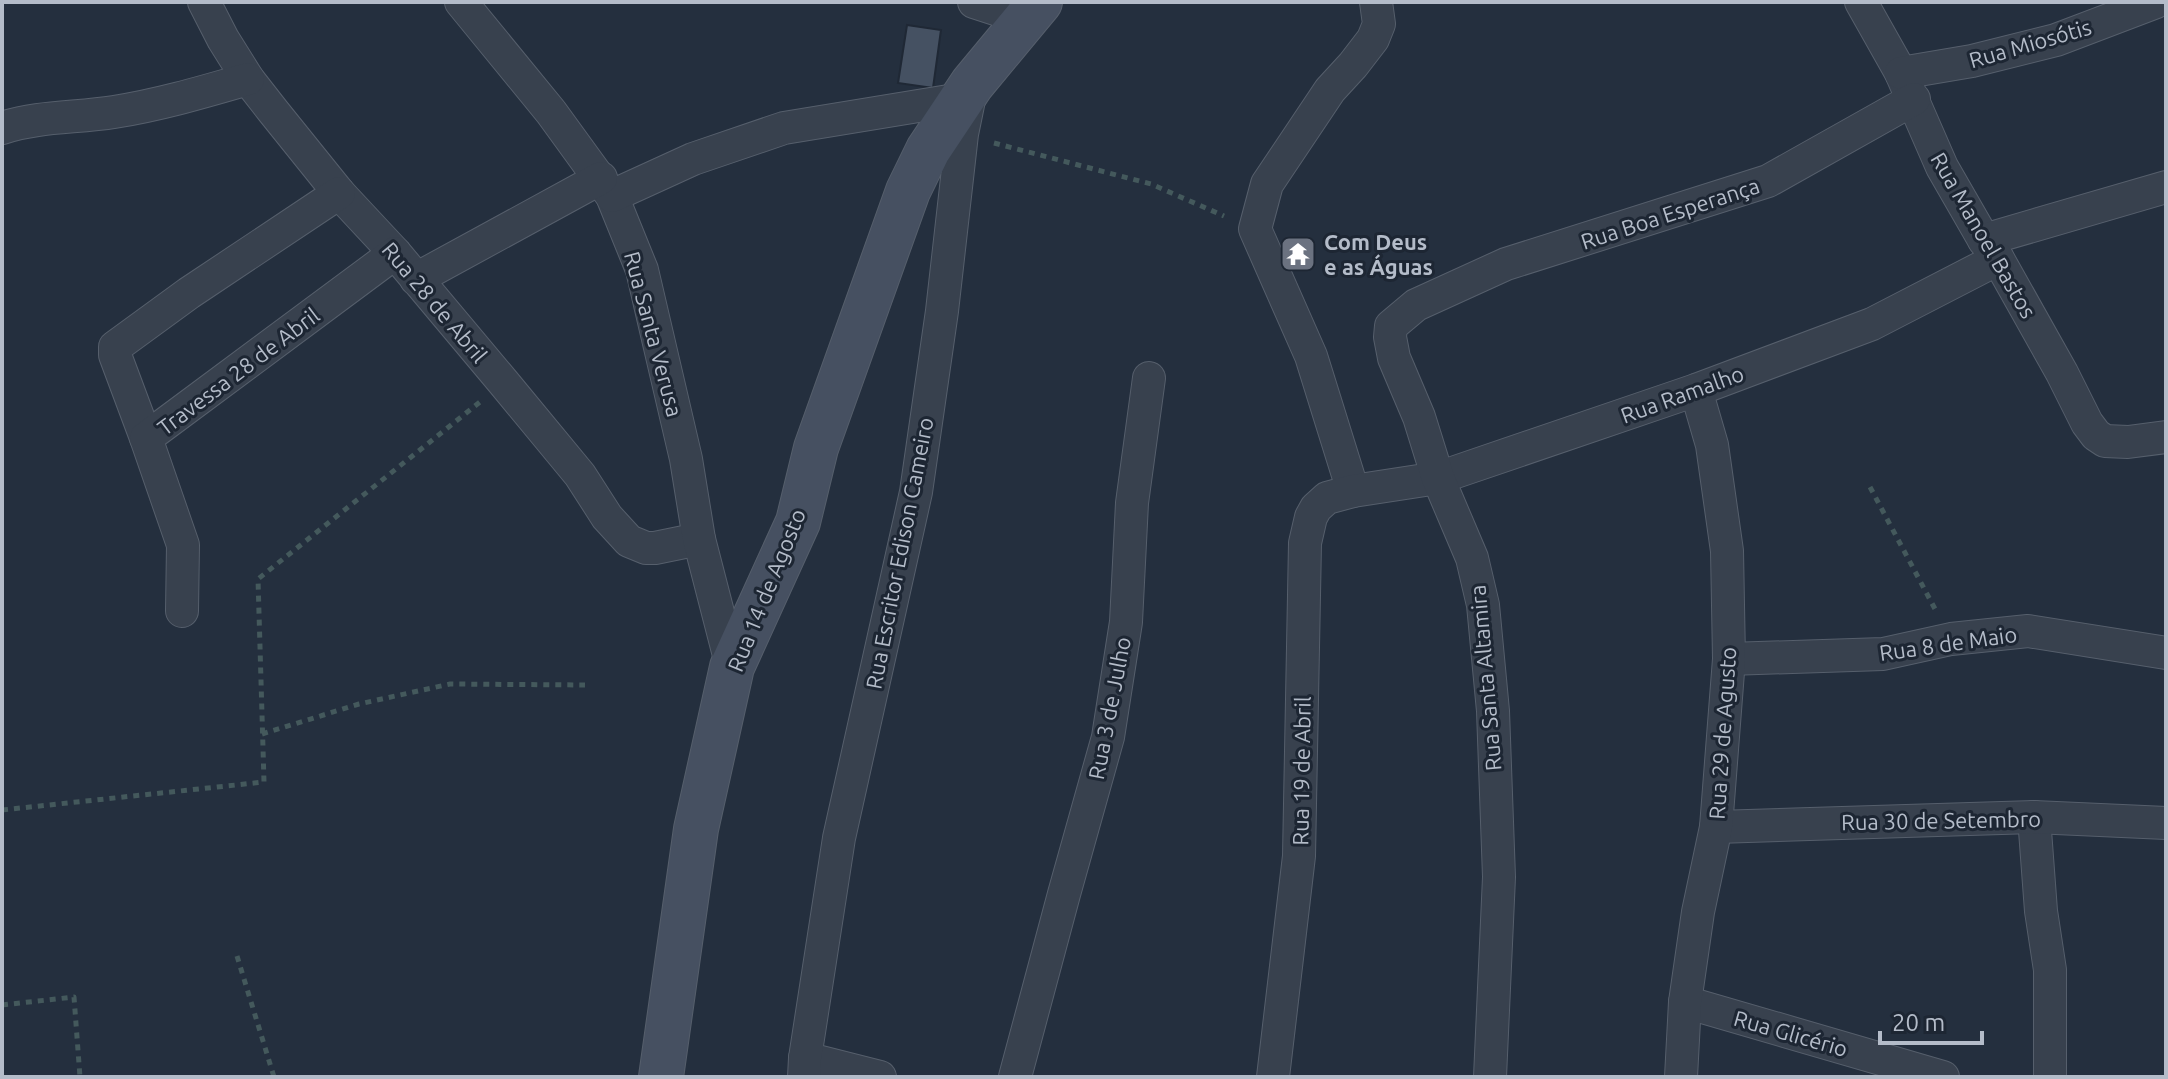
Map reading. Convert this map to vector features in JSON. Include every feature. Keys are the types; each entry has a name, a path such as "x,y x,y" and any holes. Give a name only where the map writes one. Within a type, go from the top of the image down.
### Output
{"street":[{"name":"Rua 28 de Abril","path":"204,2 248,79 339,193 395,253 580,475 607,517 629,541 655,548 699,539"},
{"name":"Rua Santa Verusa","path":"461,2 551,112 606,187 642,270 686,459 699,539 732,667"},
{"path":"416,279 606,187 784,128 965,106 1033,10 974,2"},
{"path":"1353,491 1311,356 1255,229 1267,184 1330,90 1373,39 1379,24 1376,2"},
{"name":"Rua Manoel Bastos","path":"1861,2 1908,86 1942,167 2075,395 2087,423 2105,441 2128,442 2166,437"},
{"name":"Rua Miosótis","path":"1908,86 1972,61 2056,40 2156,2"},
{"path":"2,128 24,120 111,112 178,100 248,79"},
{"name":"Rua Boa Esperança","path":"1416,305 1506,264 1768,181 1908,86"},
{"name":"Rua 14 de Agosto","path":"661,1077 696,829 732,667 798,522 816,448 908,191 928,150 965,106"},
{"name":"Rua Escritor Edison Cameiro","path":"805,1067 839,838 916,492 942,311 965,106"},
{"name":"Rua Ramalho","path":"1353,491 1438,478 1696,390 1872,324 1991,250 2166,187"},
{"path":"146,438 115,355 115,347 189,293 339,193"},
{"name":"Travessa 28 de Abril","path":"182,611 183,545 146,438 395,253"},
{"name":"Rua Santa Altamira","path":"1416,305 1391,326 1394,358 1419,417 1438,478 1472,558 1483,605 1493,711 1499,877 1490,1077"},
{"name":"Rua 3 de Julho","path":"1015,1077 1108,737 1126,622 1132,503 1149,378"},
{"name":"Rua 29 de Agusto","path":"1681,1077 1685,1002 1698,912 1716,827 1729,659 1727,551 1712,445 1696,390"},
{"name":"Rua 19 de Abril","path":"1273,1077 1299,856 1305,543 1316,508 1327,498 1353,491"},
{"name":"Rua 8 de Maio","path":"1729,659 1883,654 1951,639 2028,631 2166,653"},
{"path":"2034,817 2041,911 2050,970 2050,1077"},
{"name":"Rua 30 de Setembro","path":"1716,827 2034,817 2166,823"},
{"name":"Rua Glicério","path":"1685,1002 1943,1077"},
{"path":"805,1067 880,1077"}],"path":[{"path":"965,106 1255,229"},
{"path":"2,810 264,782 258,579 504,383"},
{"path":"1870,487 1951,639"},
{"path":"262,734 359,704 450,684 585,685"},
{"path":"237,956 274,1077"},
{"path":"2,1005 74,997 80,1077"}],"building":[{"path":"907,25 941,30 933,88 898,83"}],"place":[{"name":"Com Deus e as Águas","path":"1298,254"}]}
